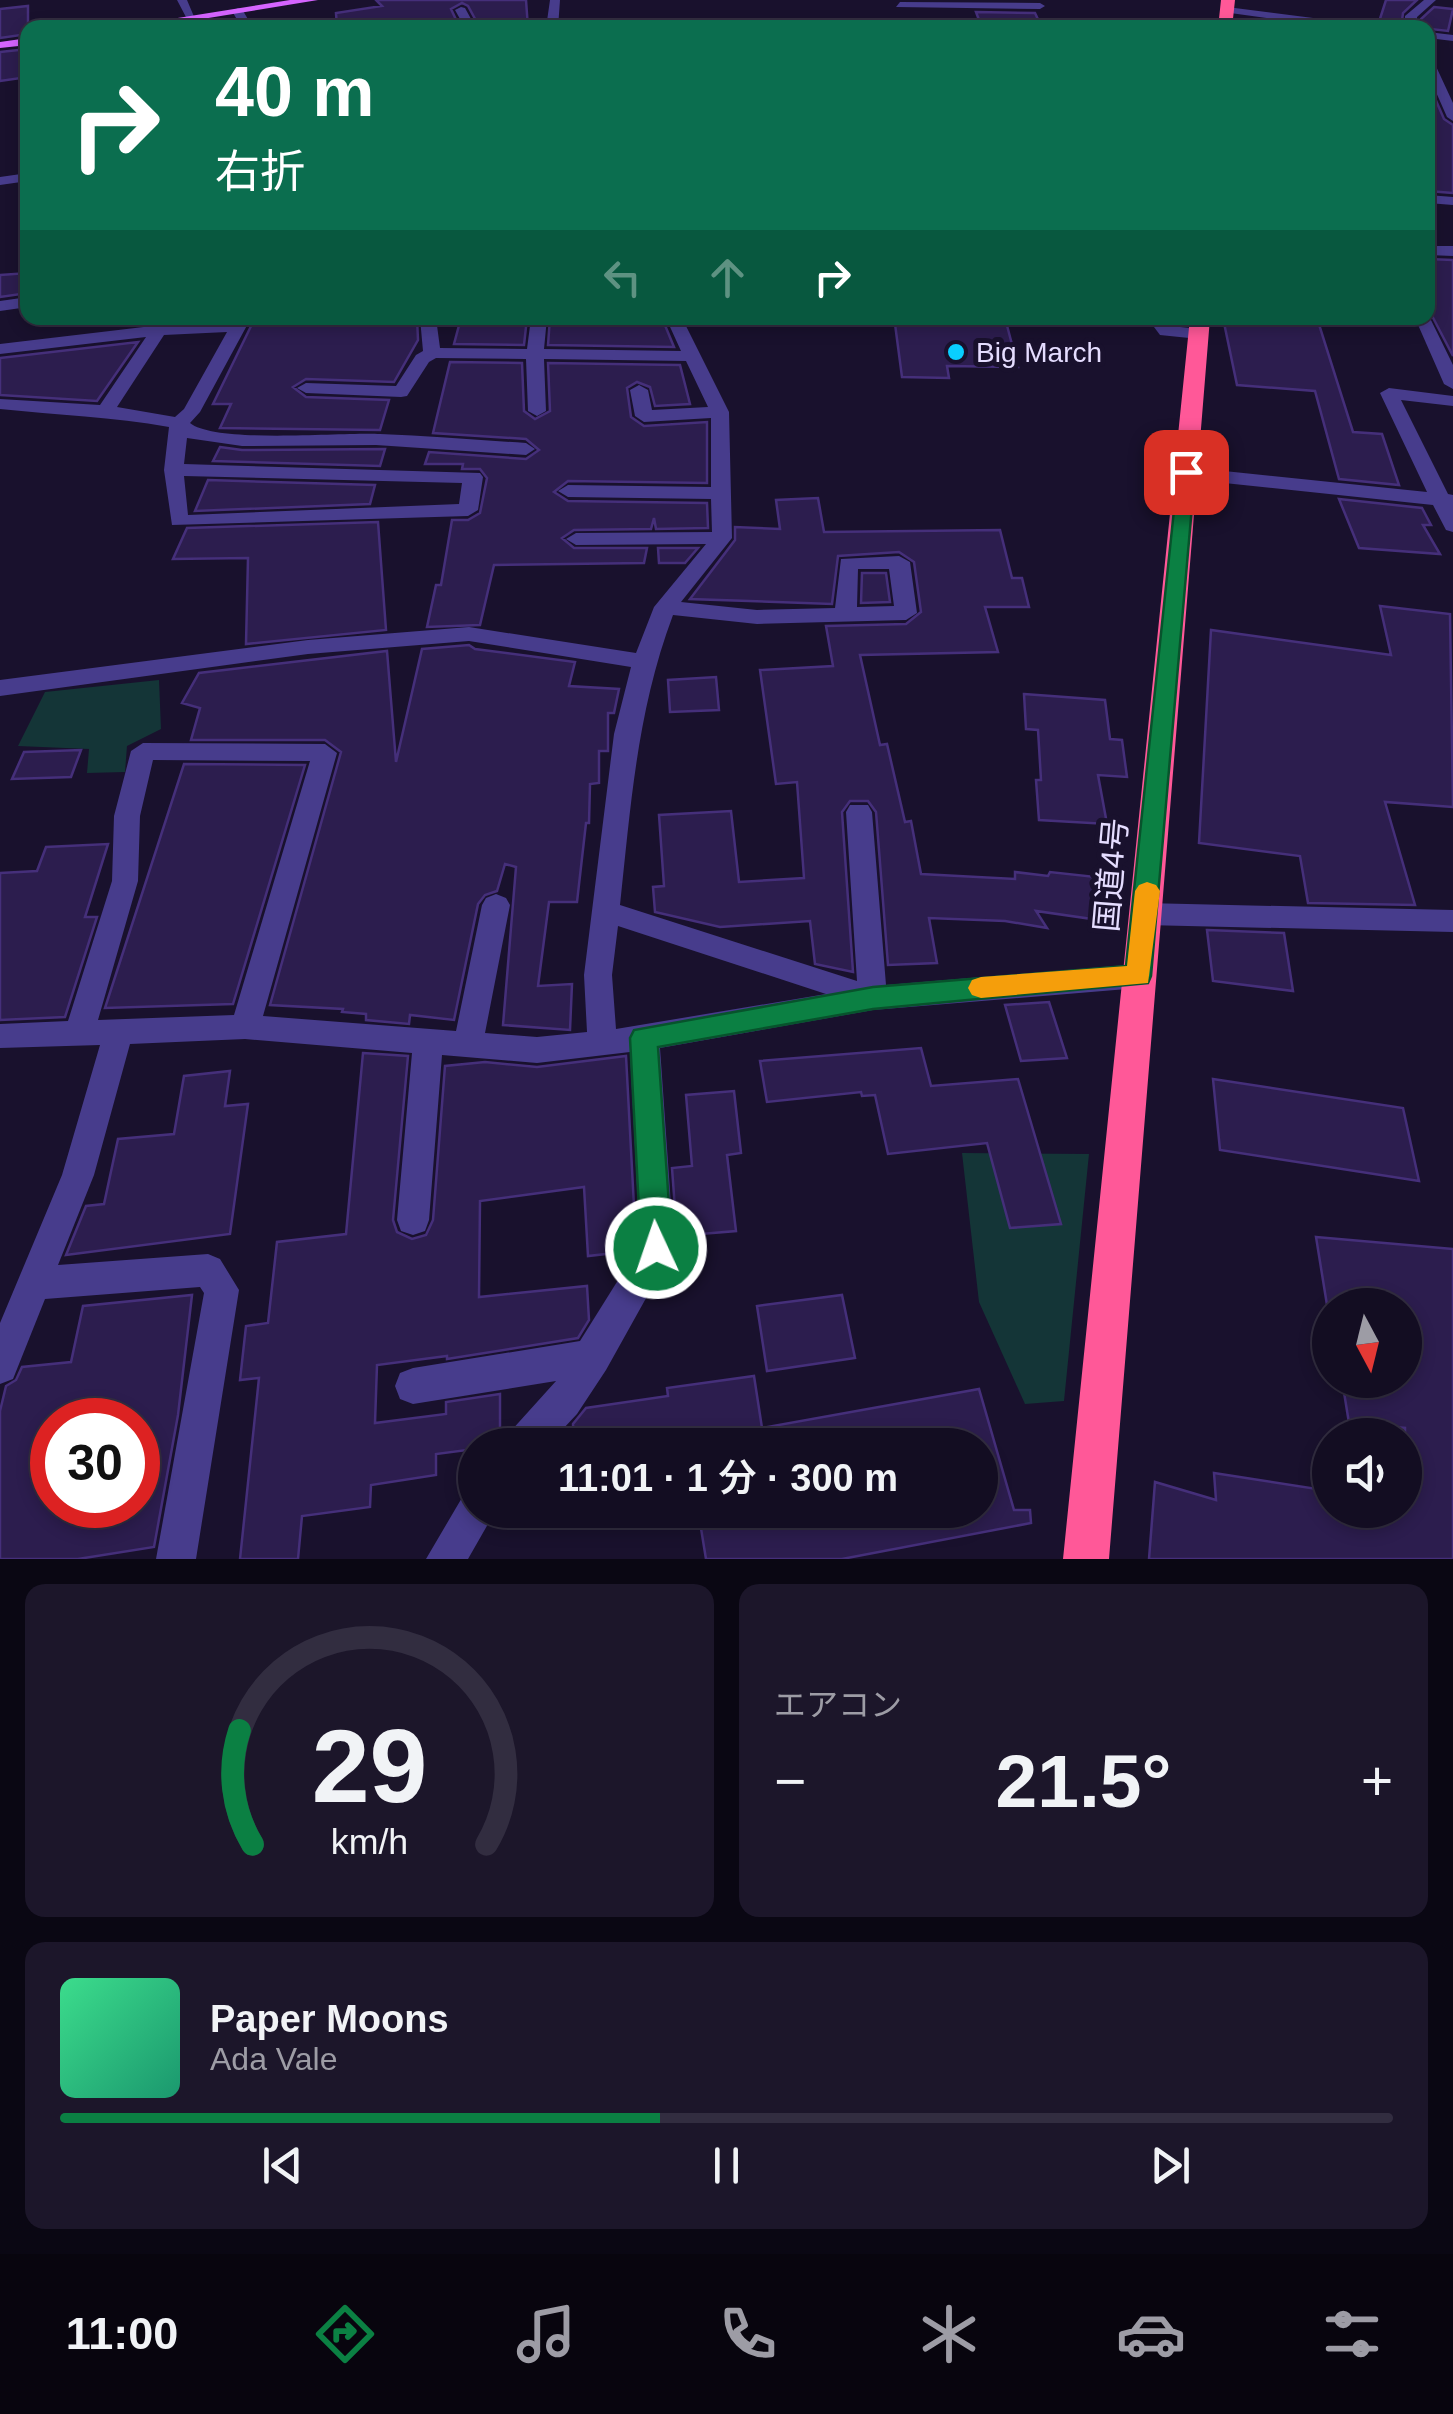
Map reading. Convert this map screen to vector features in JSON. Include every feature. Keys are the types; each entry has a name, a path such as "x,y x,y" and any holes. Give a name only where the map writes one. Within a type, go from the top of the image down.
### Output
{"highway":[{"name":"国道4号","path":"1086,1559 1200,326"}],"main road":[{"path":"176,20 314,0"}],"street":[{"path":"182,0 190,18"},
{"path":"1411,20 1430,0"},
{"path":"1228,5 1319,20"},
{"path":"900,6 1041,8"},
{"path":"460,10 466,20"},
{"path":"238,11 243,20"},
{"path":"1435,82 1449,121"},
{"path":"0,349 155,325"},
{"path":"106,410 160,325"},
{"path":"174,470 473,477 468,510 179,521 174,470 179,423 192,412 238,325"},
{"path":"429,325 432,353"},
{"path":"538,325 535,356 538,411"},
{"path":"602,1042 598,975 626,734 644,662 665,606 722,538 720,412 678,325"},
{"path":"1163,325 1166,331 1200,326"},
{"path":"1426,325 1453,384"},
{"path":"306,388 401,392 422,359 432,353 694,356"},
{"path":"639,390 644,416 720,412"},
{"path":"1453,401 1388,393 1446,500 1453,526"},
{"path":"0,404 85,412 106,410 179,423 191,433 242,440 376,439 526,449"},
{"path":"1186,472 1446,500"},
{"path":"568,491 722,493"},
{"path":"576,539 722,538"},
{"path":"665,606 757,617 846,614"},
{"path":"0,688 308,647 469,634 644,662"},
{"path":"80,1030 125,881 127,816 143,751 325,752 245,1028"},
{"path":"859,812 873,998"},
{"path":"468,1046 496,905"},
{"path":"606,911 873,998"},
{"path":"1145,914 1453,921"},
{"path":"0,1036 80,1030 245,1028 537,1050 644,1038 873,998 1138,976"},
{"path":"0,1366 78,1175 119,1031"},
{"path":"539,1428 564,1401 593,1357 656,1248 644,1038"},
{"path":"413,1220 428,1044"},
{"path":"34,1283 208,1270 222,1290 176,1559"},
{"path":"413,1386 593,1357"},
{"path":"446,1559 466,1528"}],"green space":[{"path":"159,680 161,729 127,746 125,772 87,773 89,749 18,746 45,692"},
{"path":"962,1153 1089,1154 1064,1401 1025,1404 979,1302"}],"building":[{"path":"376,0 526,0 527,20 476,20 462,3 451,9 456,20 336,20 336,13 382,6"},
{"path":"1386,0 1417,0 1403,13 1402,20 1380,20"},
{"path":"28,6 28,20 20,20 20,35 0,38 0,9"},
{"path":"1434,7 1453,9 1448,31 1435,30 1435,20 1421,19"},
{"path":"976,12 1035,13 1038,20 979,20"},
{"path":"20,50 20,78 0,81 0,52"},
{"path":"1435,98 1444,119 1453,125 1453,193 1435,192"},
{"path":"1435,259 1453,260 1453,356 1435,322"},
{"path":"20,274 20,294 0,297 0,275"},
{"path":"252,325 417,325 418,340 394,382 306,379 293,387 306,397 389,400 380,430 220,428 231,404 213,404"},
{"path":"459,325 526,325 524,345 454,344"},
{"path":"549,325 665,325 674,347 548,345"},
{"name":"Big March","path":"895,325 1007,325 1018,367 947,366 949,378 902,377"},
{"path":"1224,325 1319,325 1353,432 1382,434 1399,485 1339,479 1315,391 1237,385"},
{"path":"138,342 97,401 0,395 0,358"},
{"path":"450,362 522,363 524,411 535,419 550,411 548,363 680,365 690,404 655,406 650,387 637,382 627,388 631,417 644,426 707,422 707,483 568,481 554,492 568,501 707,503 708,528 656,529 654,518 651,529 574,530 562,538 574,548 647,548 644,563 494,565 480,625 427,627 436,585 441,585 452,520 468,520 480,513 487,478 480,469 462,469 463,464 425,464 429,452 526,459 539,450 526,439 433,433"},
{"path":"220,447 385,449 380,466 213,461"},
{"path":"208,480 375,485 370,504 195,511"},
{"path":"818,498 824,532 1000,530 1012,578 1022,578 1029,607 985,607 998,652 860,655 880,745 887,744 905,822 911,821 921,874 1015,879 1015,872 1048,876 1050,872 1105,878 1099,920 1036,911 1047,928 1005,921 929,918 937,963 888,965 876,812 868,801 850,801 842,812 853,972 815,964 810,921 720,927 655,912 653,887 664,886 659,815 731,811 739,882 804,878 797,782 776,784 760,670 833,666 826,626 906,624 921,612 914,562 899,552 838,556 832,604 690,599 735,540 735,527 780,529 776,500"},
{"path":"1339,499 1422,508 1431,525 1423,525 1440,554 1359,548"},
{"path":"378,522 386,630 246,644 248,558 173,559 187,528"},
{"path":"658,548 698,548 685,563 659,563"},
{"path":"862,573 886,573 890,602 861,603"},
{"path":"1380,606 1450,614 1453,807 1385,802 1415,905 1308,903 1300,856 1199,843 1211,630 1391,655"},
{"path":"469,645 575,662 569,686 619,689 614,713 608,713 608,751 599,751 599,783 590,784 589,823 577,902 549,902 538,986 572,984 570,1030 503,1025 516,867 505,864 497,891 485,895 478,904 454,1020 410,1015 409,1024 366,1020 366,1014 342,1012 343,1009 270,1005 341,752 325,740 191,740 200,708 182,703 199,673 387,651 396,762 422,649"},
{"path":"716,677 719,710 670,712 668,680"},
{"path":"1024,694 1105,700 1110,739 1122,740 1127,777 1098,775 1107,824 1039,820 1038,730 1026,729"},
{"path":"81,750 71,777 12,779 24,752"},
{"path":"184,764 305,765 233,1004 105,1008"},
{"path":"108,844 85,917 97,917 65,1017 0,1020 0,873 37,871 46,847"},
{"path":"1207,930 1284,933 1293,991 1213,981"},
{"path":"1049,1002 1067,1058 1021,1061 1005,1005"},
{"path":"921,1048 931,1086 1018,1079 1061,1224 1010,1228 987,1143 888,1154 875,1095 862,1096 861,1092 767,1102 760,1061"},
{"path":"363,1053 408,1056 393,1220 397,1232 412,1239 426,1235 433,1220 445,1066 485,1062 537,1067 626,1056 636,1244 632,1251 588,1256 584,1187 480,1201 479,1297 587,1286 589,1320 578,1338 447,1359 377,1365 375,1423 446,1414 446,1402 500,1394 500,1428 458,1428 458,1451 436,1454 436,1475 371,1485 370,1507 302,1516 298,1559 240,1559 259,1378 240,1380 246,1326 268,1323 277,1242 346,1234"},
{"path":"230,1071 225,1106 248,1104 230,1234 66,1255 86,1206 104,1204 118,1139 174,1134 184,1076"},
{"path":"1213,1079 1403,1108 1419,1181 1220,1150"},
{"path":"734,1091 741,1153 727,1155 736,1231 677,1236 672,1168 692,1166 686,1095"},
{"path":"1316,1237 1453,1249 1453,1559 1149,1559 1155,1482 1216,1500 1214,1473 1312,1488 1312,1528 1422,1528 1422,1418 1348,1418 1345,1398 1422,1398 1422,1288 1324,1288"},
{"path":"192,1295 178,1415 160,1514 160,1398 30,1398 30,1528 157,1528 154,1547 78,1559 0,1559 0,1411 6,1386 16,1380 22,1367 71,1362 83,1306"},
{"path":"842,1295 855,1358 767,1371 757,1306"},
{"path":"754,1376 762,1428 573,1428 586,1408 668,1396 667,1388"},
{"path":"979,1389 990,1428 762,1428"},
{"path":"998,1455 1014,1510 1030,1510 1031,1523 842,1559 706,1559 701,1528 998,1528"}],"slow traffic":[{"path":"981,988 1138,976 1147,891"}],"place":[{"name":"Big March","path":"956,352"}],"route":[{"path":"656,1248 644,1038 873,998 1138,976 1186,472"}]}
